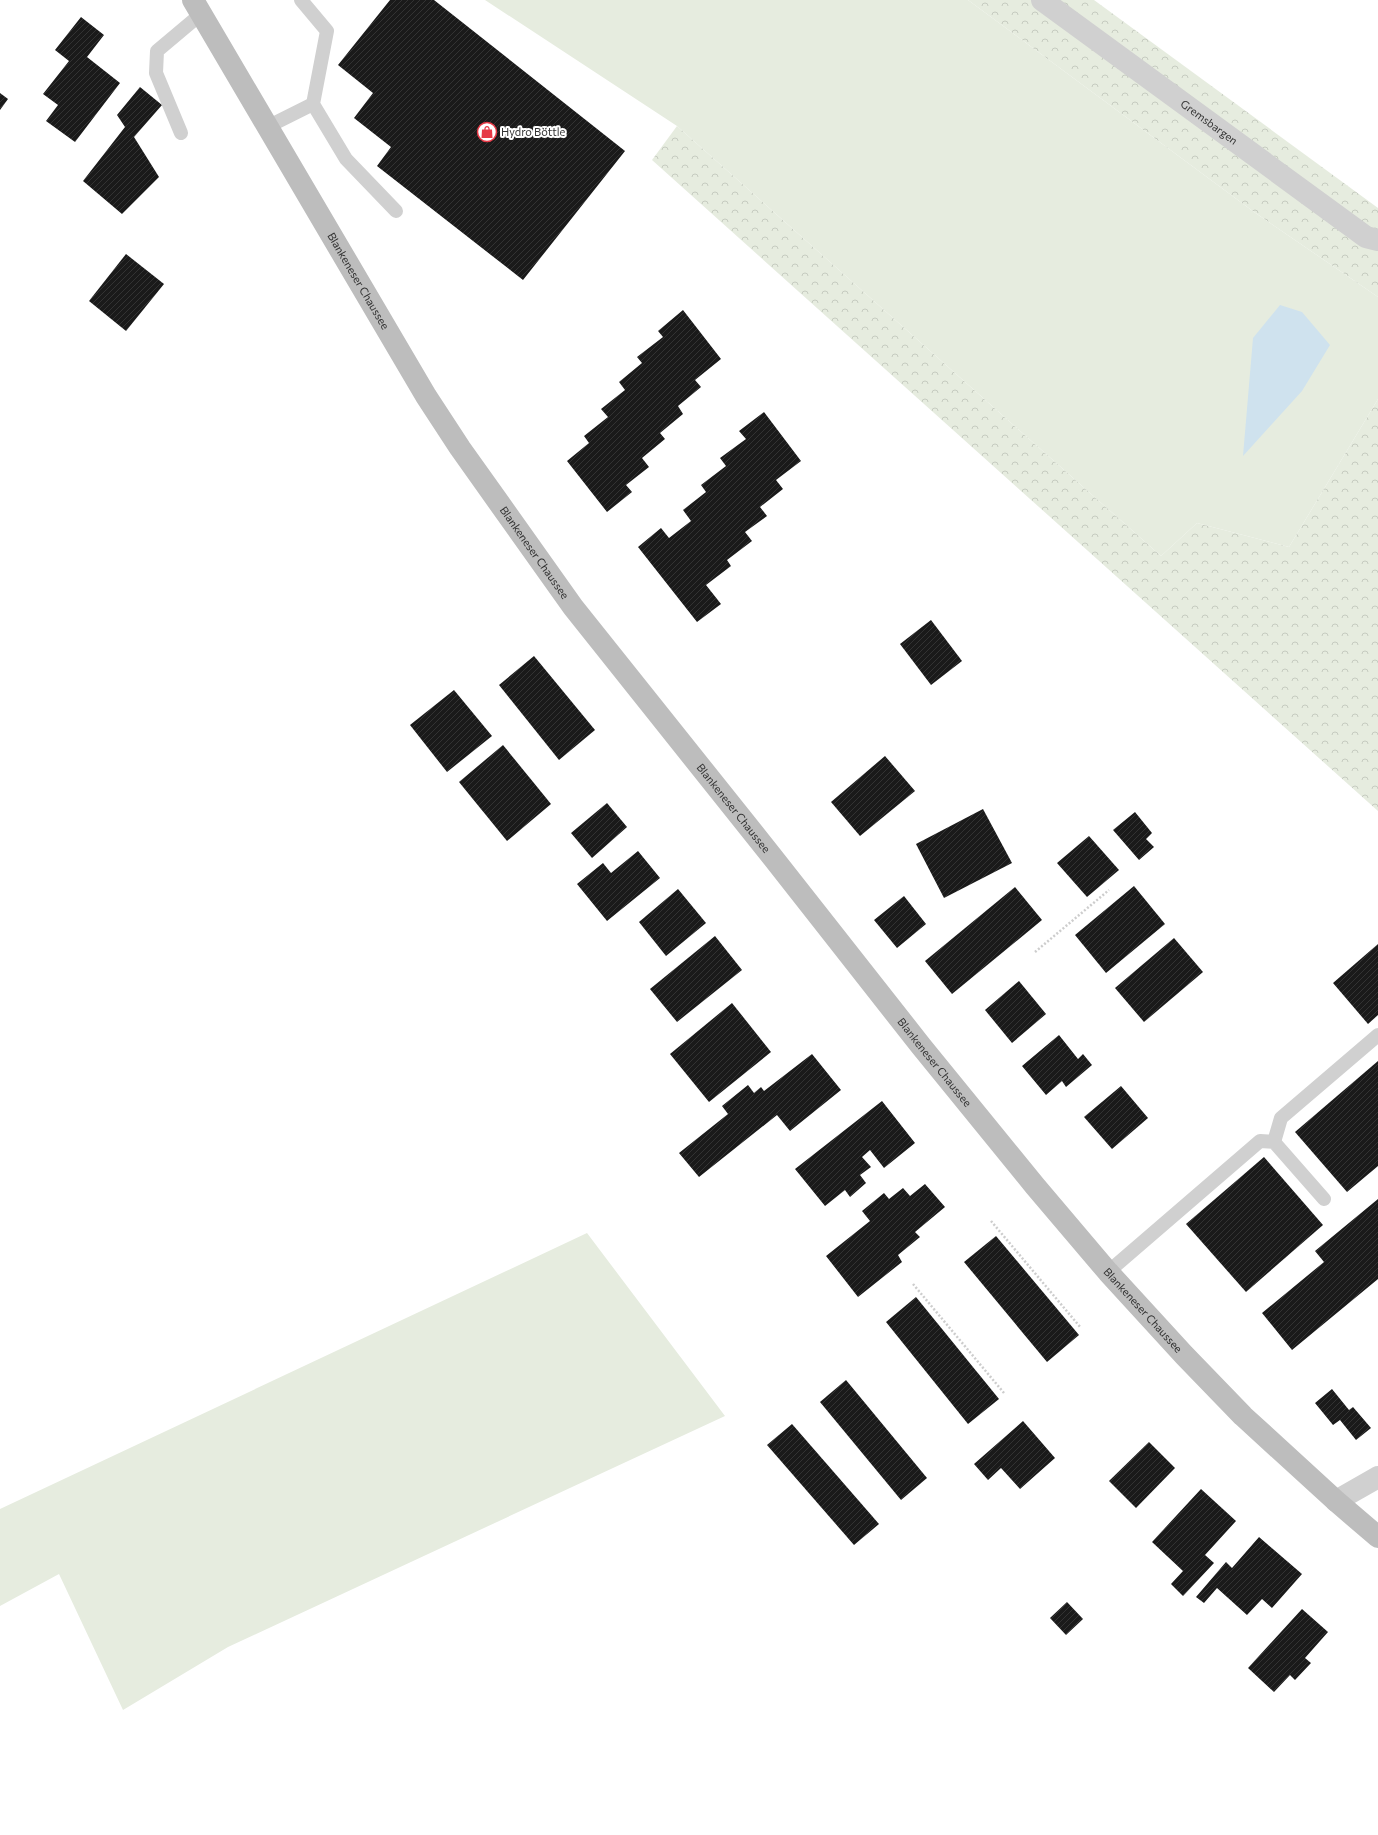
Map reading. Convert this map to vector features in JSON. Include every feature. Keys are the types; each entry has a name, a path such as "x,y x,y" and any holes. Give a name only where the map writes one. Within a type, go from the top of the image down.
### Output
{"main road":[{"name":"Blankeneser Chaussee","path":"197,7 426,396 455,442 573,608 774,859 921,1046 1035,1186 1108,1272 1184,1355 1244,1416 1336,1501 1378,1537"}],"street":[{"name":"Gremsbargen","path":"1042,0 1366,236 1378,240"},
{"path":"1336,1501 1378,1477"}],"lane":[{"path":"301,0 327,31 313,104 346,160 396,211"},
{"path":"181,133 156,73 157,51 197,7"},
{"path":"267,126 313,104"},
{"path":"1274,1142 1281,1118 1378,1036"},
{"path":"1108,1272 1260,1140 1274,1142 1324,1199"}],"path":[{"path":"1035,952 1109,890"},
{"path":"991,1221 1081,1328"},
{"path":"913,1284 1004,1393"}],"green space":[{"path":"485,0 968,0 1254,212 1378,297 1378,399 1289,547 1197,523 1161,556 677,126"},
{"path":"968,0 1094,0 1378,208 1378,297 1254,212"},
{"path":"677,126 1161,556 1197,523 1289,547 1378,399 1378,811 652,160"},
{"path":"587,1233 725,1416 228,1647 123,1710 59,1574 0,1606 0,1509"}],"water":[{"path":"1280,305 1302,312 1330,345 1302,391 1243,456 1253,338"}],"building":[{"name":"Hydro Böttle","path":"390,0 434,0 625,151 523,280 377,166 391,147 354,118 373,93 338,65"},
{"path":"81,17 104,35 87,57 120,83 75,142 46,121 58,105 43,94 69,61 55,50"},
{"path":"140,87 162,105 134,137 159,177 122,214 83,181 125,127 117,115"},
{"path":"0,93 8,99 0,110"},
{"path":"126,254 164,284 126,331 89,301"},
{"path":"683,310 721,359 695,380 701,387 678,406 683,414 660,433 665,439 642,458 649,467 626,485 632,492 607,512 567,461 589,443 584,436 608,417 601,409 625,390 619,382 642,363 637,357 663,337 658,331"},
{"path":"764,412 801,461 776,480 783,489 760,507 767,516 745,532 752,541 727,560 731,566 706,585 721,604 697,622 638,547 661,528 669,538 691,521 683,510 706,492 701,485 726,466 720,458 746,439 739,431"},
{"path":"931,620 962,661 931,685 900,644"},
{"path":"534,656 595,730 559,760 499,685"},
{"path":"454,690 492,736 447,772 410,725"},
{"path":"503,745 551,804 507,841 459,782"},
{"path":"885,756 915,791 860,836 831,802"},
{"path":"607,803 627,827 592,858 571,833"},
{"path":"983,809 1012,863 944,898 916,844"},
{"path":"1135,812 1152,833 1146,839 1154,847 1139,860 1113,830"},
{"path":"1089,836 1119,870 1087,897 1057,863"},
{"path":"638,851 660,878 607,921 577,884 603,863 611,873"},
{"path":"1134,886 1165,924 1106,973 1075,935"},
{"path":"1015,887 1042,920 952,994 925,961"},
{"path":"678,889 706,923 666,956 639,922"},
{"path":"904,896 926,924 897,948 874,920"},
{"path":"715,936 742,970 677,1022 650,989"},
{"path":"1174,938 1203,972 1144,1022 1115,988"},
{"path":"1378,944 1378,1015 1368,1024 1333,983"},
{"path":"1019,981 1046,1014 1012,1043 985,1010"},
{"path":"732,1003 771,1052 709,1102 670,1054"},
{"path":"1059,1035 1078,1059 1083,1054 1092,1065 1066,1087 1062,1081 1046,1095 1022,1066"},
{"path":"812,1054 841,1090 790,1131 777,1115 699,1177 679,1153 728,1114 722,1106 748,1085 754,1093 761,1087 764,1091"},
{"path":"1378,1061 1378,1166 1347,1192 1295,1132"},
{"path":"1121,1086 1148,1118 1112,1149 1084,1117"},
{"path":"882,1101 915,1143 884,1168 870,1150 862,1157 871,1167 860,1175 866,1183 850,1197 845,1190 825,1206 795,1169"},
{"path":"1264,1157 1323,1225 1246,1292 1186,1224"},
{"path":"925,1184 945,1207 915,1232 920,1237 898,1255 902,1262 858,1297 826,1256 870,1221 862,1211 884,1193 889,1199 903,1188 910,1196"},
{"path":"1378,1199 1378,1279 1292,1350 1262,1313 1324,1262 1315,1251"},
{"path":"996,1236 1079,1335 1047,1362 964,1262"},
{"path":"916,1297 999,1399 968,1424 886,1322"},
{"path":"846,1380 927,1478 901,1500 820,1402"},
{"path":"1332,1389 1349,1410 1353,1407 1371,1428 1356,1440 1340,1420 1333,1425 1315,1403"},
{"path":"1023,1421 1055,1458 1020,1489 1001,1468 988,1480 974,1464"},
{"path":"792,1424 879,1524 854,1545 767,1445"},
{"path":"1149,1442 1175,1468 1136,1508 1109,1481"},
{"path":"1201,1489 1236,1521 1205,1555 1214,1563 1183,1596 1171,1584 1183,1571 1152,1542"},
{"path":"1259,1537 1302,1574 1272,1608 1262,1599 1247,1615 1217,1588 1204,1603 1196,1597 1226,1562 1232,1568"},
{"path":"1067,1602 1083,1619 1066,1635 1050,1618"},
{"path":"1302,1609 1328,1632 1305,1658 1311,1663 1295,1680 1290,1675 1274,1692 1248,1668"}],"place":[{"name":"Hydro Böttle","path":"487,132"}]}
